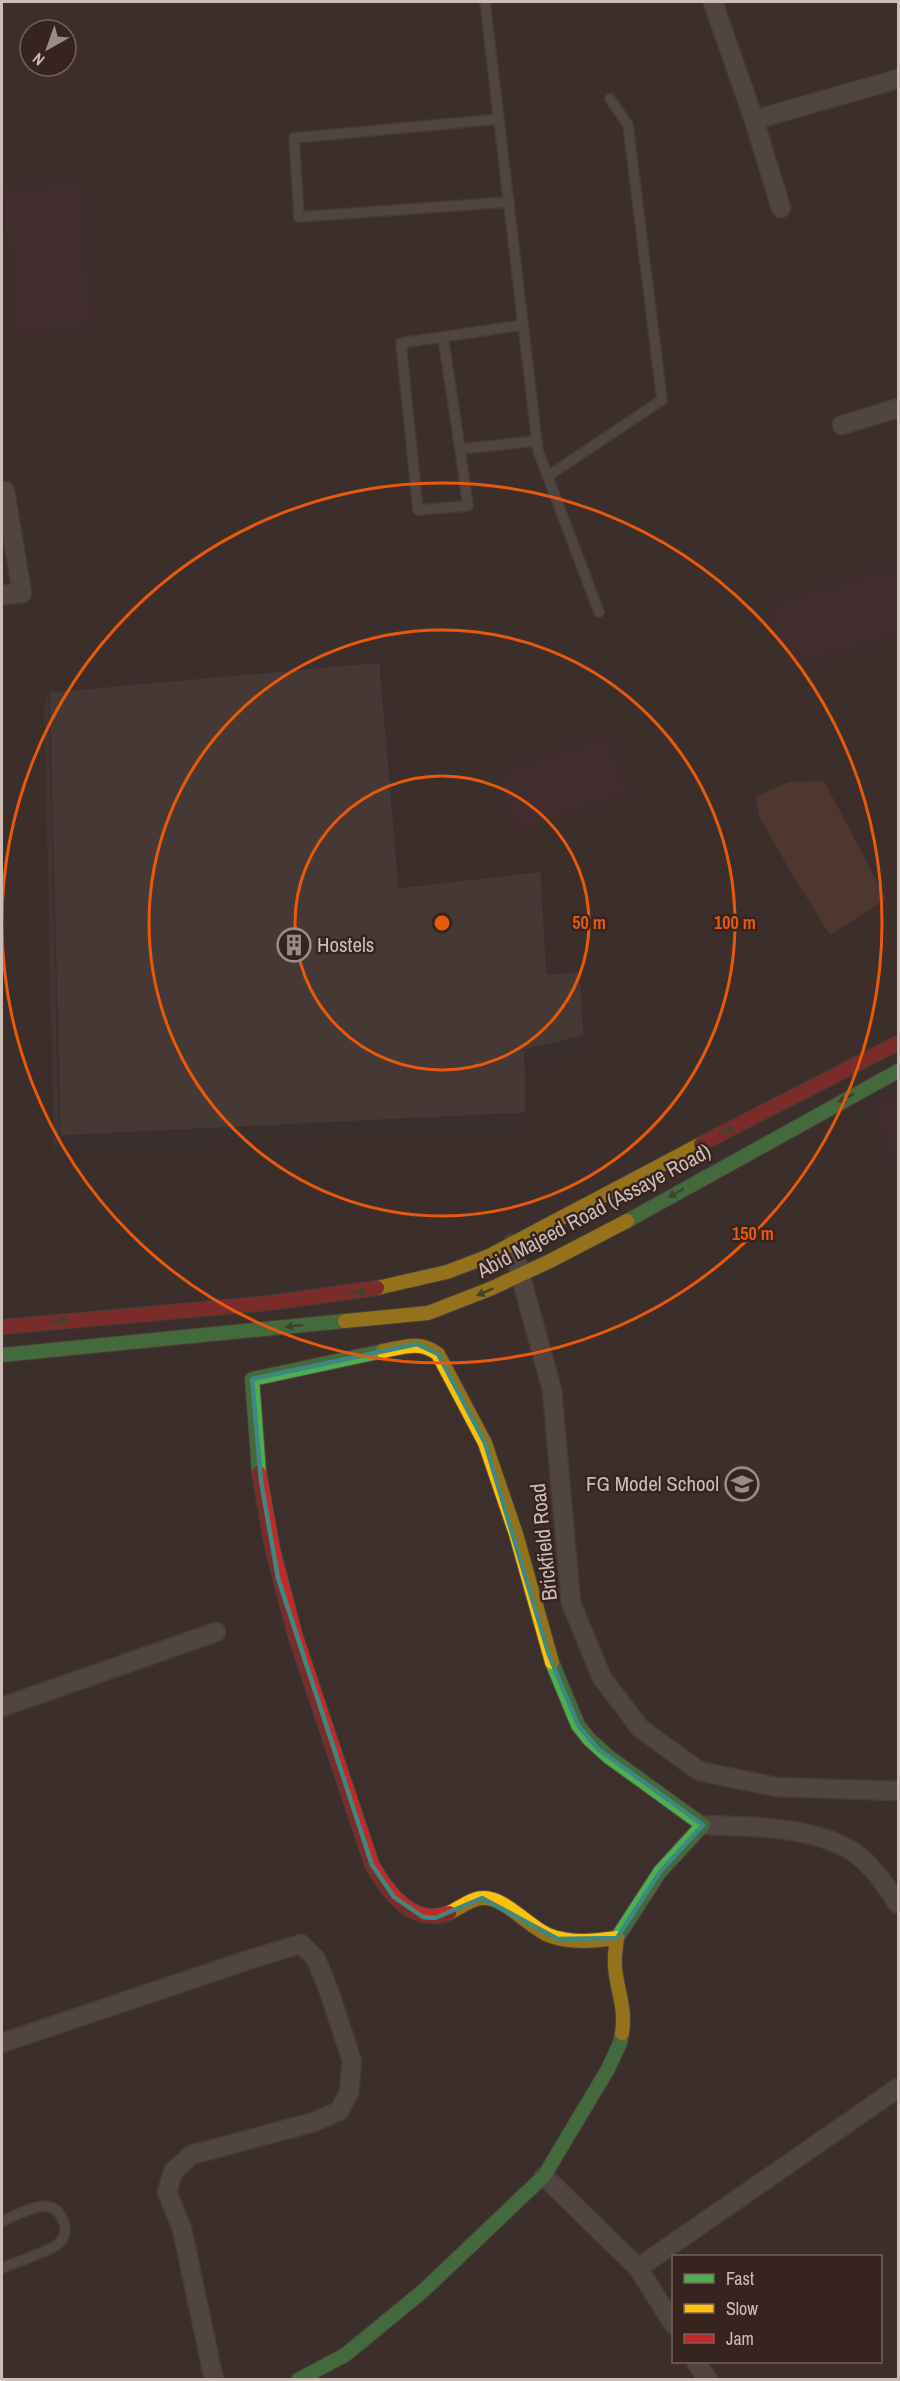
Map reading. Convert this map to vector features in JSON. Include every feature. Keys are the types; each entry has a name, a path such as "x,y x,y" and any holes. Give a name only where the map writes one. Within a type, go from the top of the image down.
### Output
{"street":[{"path":"713,2 754,120 781,208"},
{"path":"754,120 898,79"},
{"path":"842,425 898,408"},
{"path":"2,491 5,491 22,593 2,595"},
{"name":"Abid Majeed Road (Assaye Road)","path":"2,1327 269,1303 361,1292 447,1272 489,1256 584,1204 898,1043"},
{"name":"Abid Majeed Road (Assaye Road)","path":"2,1355 428,1313 482,1294 610,1231 841,1100 898,1071"},
{"name":"Brickfield Road","path":"512,1244 552,1390 571,1603 602,1678 640,1728 699,1772 776,1787 898,1791"},
{"path":"617,1938 595,1941 558,1939 543,1934 492,1899 482,1898 435,1918 423,1917 404,1906 378,1877 318,1708 278,1578 261,1481 252,1400 252,1379 417,1344 429,1347 438,1354 485,1443 516,1534 549,1655 578,1725 598,1749 703,1825 748,1826 796,1832 844,1847 859,1856 870,1867 898,1904"},
{"path":"2,1707 216,1632"},
{"path":"298,2379 345,2355 394,2316 544,2176 608,2069 620,2043 624,2020 615,1966 617,1938 660,1872 703,1825"},
{"path":"2,2043 301,1944 316,1959 352,2061 350,2093 339,2111 314,2122 191,2155 172,2172 167,2192 182,2229 214,2379"},
{"path":"638,2268 898,2088"},
{"path":"544,2176 638,2268 672,2322"},
{"path":"697,2363 708,2379"}],"lane":[{"path":"484,2 500,119 537,441 599,612"},
{"path":"548,476 662,400 628,125 610,99"},
{"path":"500,119 294,138 299,217 509,202"},
{"path":"443,337 468,506 418,510 401,343 523,325"},
{"path":"460,449 537,441"},
{"path":"2,2221 41,2206 51,2206 60,2212 66,2227 64,2237 58,2245 2,2268"}],"highlighted area":[{"path":"417,1344 438,1354 485,1443 549,1655 578,1725 598,1749 703,1825 660,1872 617,1938 558,1939 482,1898 435,1918 423,1917 394,1897 372,1865 278,1578 261,1481 252,1379"}],"shaded area":[{"path":"80,181 93,327 16,334 3,188"},
{"path":"895,567 898,578 898,636 787,667 768,604"},
{"path":"606,736 629,791 518,833 498,772"},
{"path":"824,781 886,899 830,935 759,816 756,796 789,782"},
{"path":"898,1092 898,1176 872,1107"}],"building":[{"name":"Hostels","path":"380,662 399,888 541,871 547,974 580,972 584,1036 525,1050 526,1113 60,1136 49,692"}],"traffic: fast":[{"path":"627,1221 898,1071"},
{"path":"2,1355 345,1321"},
{"path":"259,1473 252,1379 383,1351"},
{"path":"552,1662 578,1725 589,1739 609,1757 703,1825 660,1872 617,1938"},
{"path":"298,2380 345,2355 423,2291 544,2176 608,2069 622,2033"}],"traffic: slow":[{"path":"377,1288 447,1272 489,1256 701,1144"},
{"path":"345,1321 428,1313 490,1289 627,1221"},
{"path":"383,1351 405,1346 418,1346 438,1354 485,1443 516,1534 552,1662"},
{"path":"449,1913 475,1900 491,1899 508,1907 540,1931 556,1938 582,1941 617,1938 615,1964 622,2007 622,2033"}],"traffic: jam":[{"path":"701,1144 898,1043"},
{"path":"2,1327 269,1303 377,1288"},
{"path":"259,1473 273,1551 295,1635 372,1865 403,1905 424,1915 436,1916 449,1913"}],"place":[{"name":"Hostels","path":"294,945"},
{"name":"FG Model School","path":"742,1484"}]}
